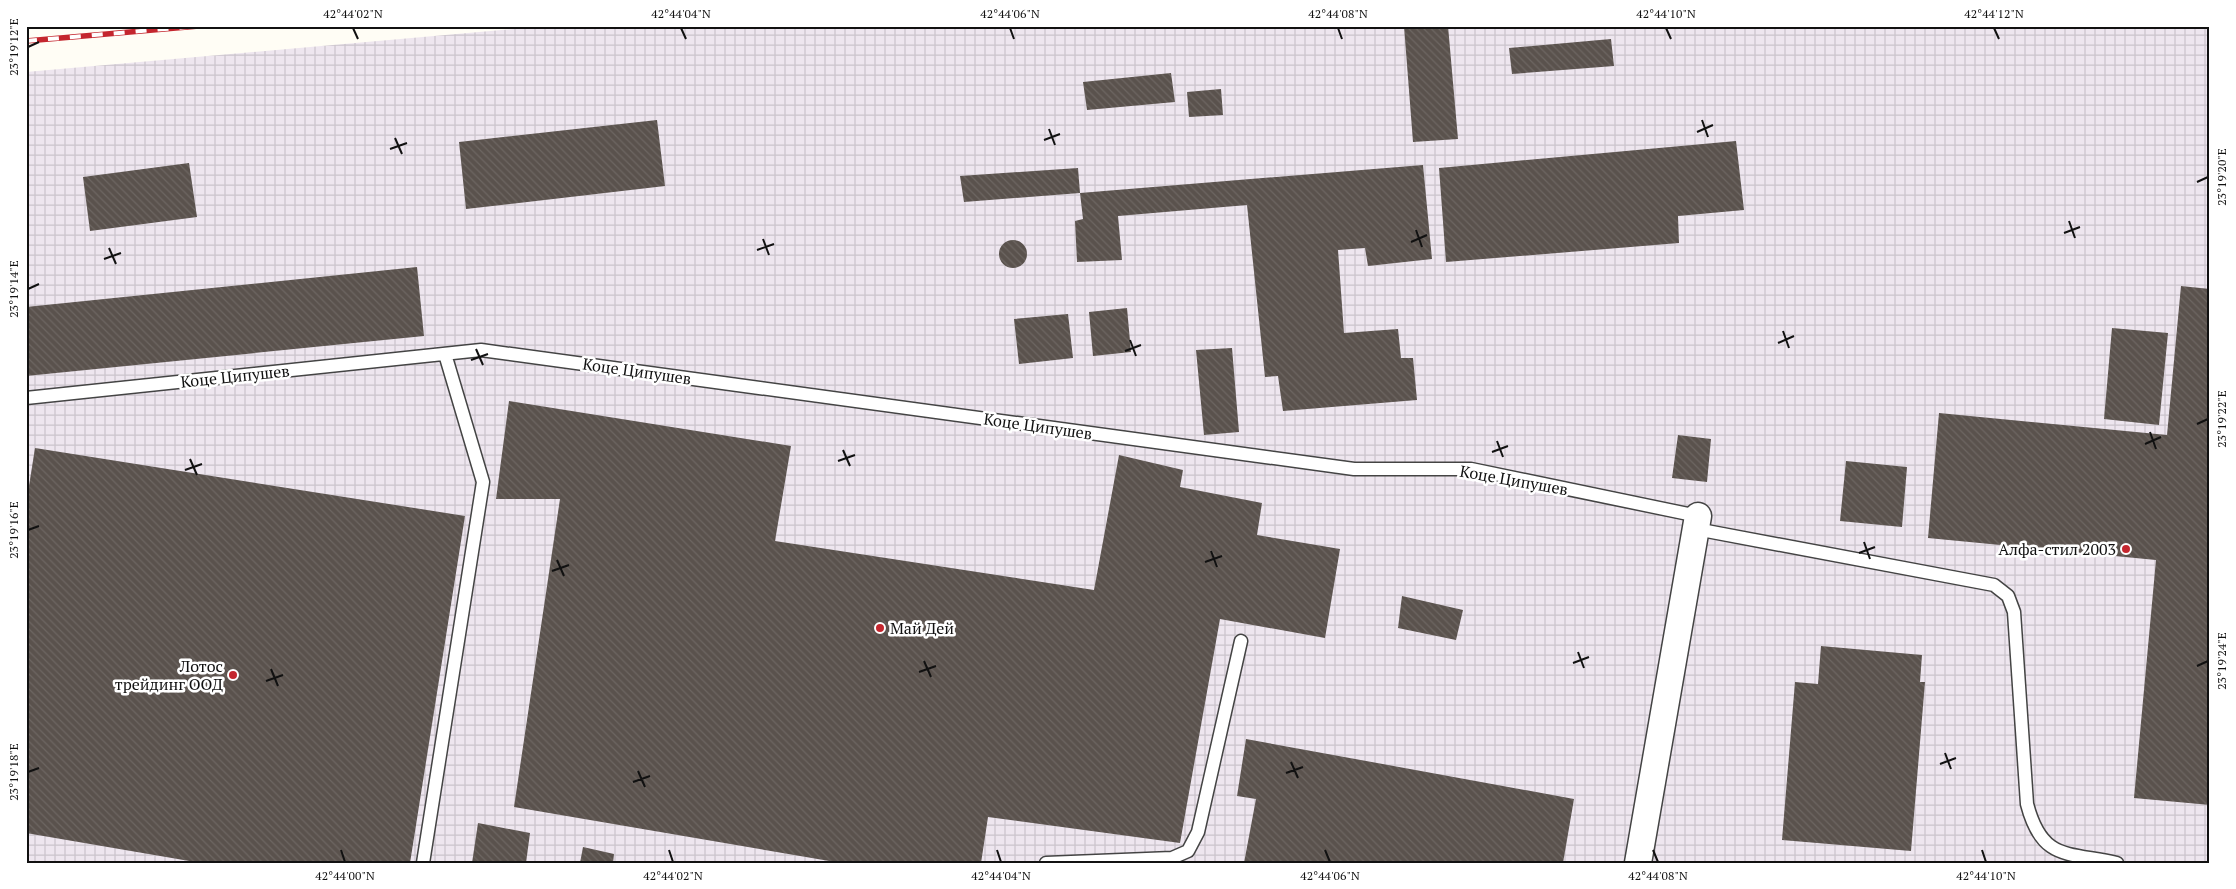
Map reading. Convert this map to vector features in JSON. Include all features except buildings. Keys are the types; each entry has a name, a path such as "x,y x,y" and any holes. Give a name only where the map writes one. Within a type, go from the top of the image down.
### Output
{"street":[{"path":"1638,863 1697,522"}],"lane":[{"name":"Коце Ципушев","path":"26,398 481,350 1354,469 1471,469 1697,522 1994,585 2008,596 2014,612 2027,804 2032,825 2040,837 2052,849 2117,863"},
{"path":"423,863 483,482 445,354"},
{"path":"1046,863 1172,858 1188,851 1198,832 1241,641"}],"shaded area":[{"path":"548,26 2210,26 2210,863 26,863 26,72"}],"railway":[{"path":"26,41 199,26"}],"place":[{"name":"Алфа-стил 2003","path":"2126,549"},
{"name":"Май Дей","path":"880,628"},
{"name":"Лотос трейдинг ООД","path":"233,675"}]}
